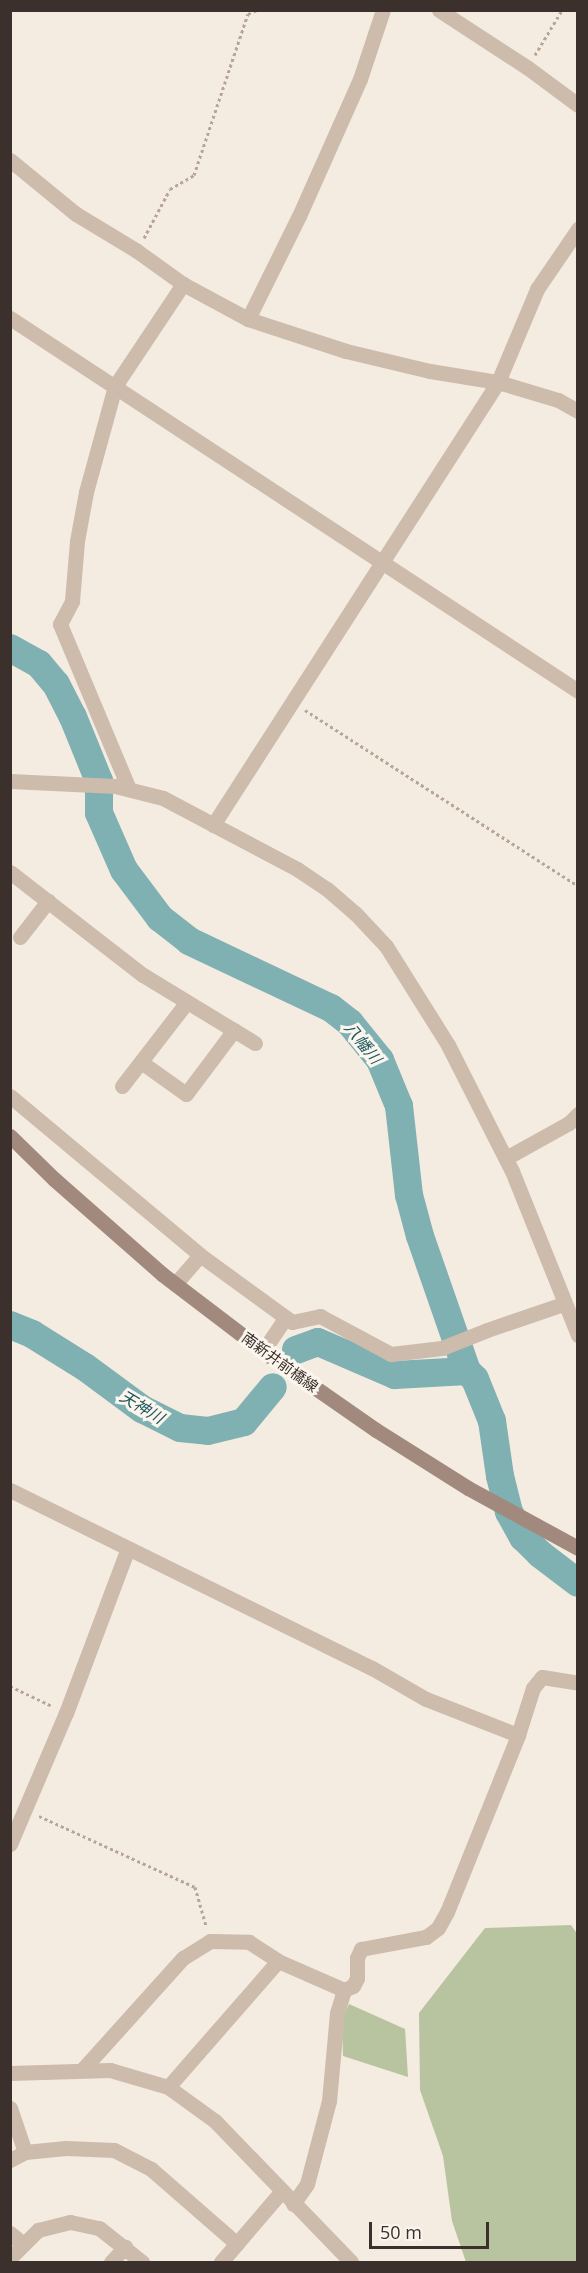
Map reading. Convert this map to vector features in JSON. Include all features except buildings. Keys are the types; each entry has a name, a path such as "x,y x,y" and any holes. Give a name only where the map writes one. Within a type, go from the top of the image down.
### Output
{"main road":[{"name":"南新井前橋線","path":"10,1136 54,1179 175,1284 263,1351 376,1430 468,1488 578,1548"}],"street":[{"path":"249,319 299,216 360,79 383,10"},
{"path":"439,10 528,68 578,105"},
{"path":"10,160 76,214 137,251 183,284 249,319 346,351 430,371 498,382 558,400 578,411"},
{"path":"213,825 498,382 537,289 578,228"},
{"path":"122,788 60,624 72,601 77,542 86,492 115,386 183,284"},
{"path":"10,318 578,691"},
{"path":"10,780 122,788 163,798 297,869 327,889 386,946 437,1026 506,1158 563,1304 578,1335"},
{"path":"10,872 143,975 255,1043"},
{"path":"20,937 48,901"},
{"path":"122,1086 187,1002"},
{"path":"141,1062 186,1094 234,1030"},
{"path":"10,1096 200,1255 292,1322 320,1316 392,1354 442,1348 563,1304"},
{"path":"506,1158 569,1122 578,1113"},
{"path":"175,1284 200,1255"},
{"path":"263,1351 285,1318"},
{"path":"10,1490 372,1668 426,1699 518,1735"},
{"path":"10,1844 66,1713 128,1548"},
{"path":"82,2070 183,1958 210,1941 249,1942 278,1961 344,1990 353,1986 357,1978 357,1958 361,1949 426,1937 438,1928 447,1912 518,1735 533,1688 542,1677 578,1683"},
{"path":"168,2087 278,1961"},
{"path":"293,2204 307,2184 329,2101 337,2013 344,1990"},
{"path":"10,2073 110,2070 168,2087 215,2121 351,2262"},
{"path":"10,2108 25,2152"},
{"path":"10,2160 25,2152 66,2148 114,2150 151,2169 237,2244"},
{"path":"221,2262 281,2192"},
{"path":"10,2258 38,2230 70,2222 99,2228 142,2262"},
{"path":"10,2233 23,2244"},
{"path":"111,2262 125,2247"}],"path":[{"path":"137,251 170,189 194,175 248,14 257,10"},
{"path":"528,68 562,10"},
{"path":"293,702 578,886"},
{"path":"10,1686 66,1713"},
{"path":"26,1810 195,1887 210,1941"}],"green space":[{"path":"571,1925 578,1935 577,2262 466,2262 452,2221 443,2156 420,2090 419,2013 485,1928"},
{"path":"349,2004 405,2029 408,2077 343,2056 342,2019"}],"waterway":[{"name":"八幡川","path":"10,648 39,664 56,684 73,717 99,781 99,813 124,870 160,918 189,941 331,1008 350,1023 380,1060 399,1106 409,1195 420,1236 467,1371 475,1379 492,1421 500,1476 509,1512 523,1537 540,1554 578,1583"},
{"name":"天神川","path":"10,1325 32,1334 85,1367 142,1409 180,1428 208,1431 244,1422 273,1387"},
{"name":"天神川","path":"296,1350 318,1342 395,1375 467,1371"}]}
